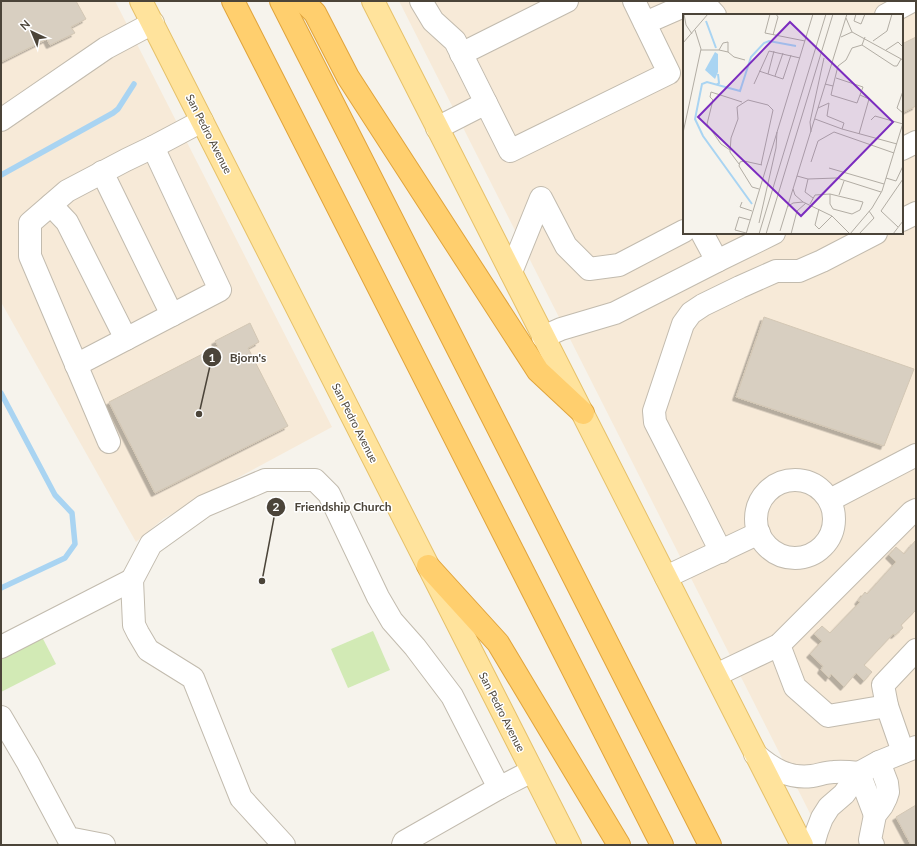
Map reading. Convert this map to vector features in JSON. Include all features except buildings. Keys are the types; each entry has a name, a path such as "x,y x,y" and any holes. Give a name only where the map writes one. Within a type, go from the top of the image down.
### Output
{"highway":[{"path":"233,1 662,845"},
{"path":"281,1 710,845"},
{"path":"302,1 315,13 348,77 538,371 583,413"},
{"path":"428,566 498,643 619,845"}],"main road":[{"name":"San Pedro Avenue","path":"141,1 570,845"},
{"path":"373,1 802,845"}],"street":[{"path":"421,1 432,20 455,41 510,152 670,73 634,1"},
{"path":"461,54 567,1"},
{"path":"888,14 912,1"},
{"path":"645,23 684,6 705,4 714,14"},
{"path":"1,120 106,48 152,24"},
{"path":"437,128 486,103"},
{"path":"109,442 30,256 30,223 67,191 202,122"},
{"path":"903,148 916,142"},
{"path":"76,364 220,290 153,147"},
{"path":"102,172 172,315"},
{"path":"511,272 541,198 566,246 589,269 619,265 683,232"},
{"path":"51,205 67,222 126,339"},
{"path":"903,220 916,213"},
{"path":"703,234 717,261"},
{"path":"543,337 561,329 615,313 772,234"},
{"path":"721,552 656,422 654,411 683,324 691,313 740,287 776,271 799,271 805,269 874,234"},
{"path":"830,500 916,455"},
{"path":"792,479 804,480 815,484 825,492 830,500 835,514 834,527 822,548 811,555 799,558 786,557 775,552 765,544 759,533 756,521 757,509 762,498 770,489 780,482 792,479"},
{"path":"284,845 242,798 193,678 148,650 134,625 132,580 151,544 204,506 265,480 315,480 330,494 378,597 392,621 452,696 500,788"},
{"path":"716,675 779,645 912,512 916,510"},
{"path":"666,577 759,533"},
{"path":"1,647 132,580"},
{"path":"779,645 795,686 828,716 887,706"},
{"path":"813,845 822,818 829,807 844,794 859,773 879,762 909,749 887,706 883,685 916,650"},
{"path":"1,717 28,763 68,838 104,845"},
{"path":"755,754 778,771 791,775 810,776 835,771 859,773"},
{"path":"873,845 870,840 875,815 882,806 888,792 887,783 879,762"},
{"path":"403,845 404,842 532,771"},
{"path":"859,773 875,815"}],"shaded area":[{"path":"1,1 115,1 332,427 163,519 136,542 1,302"},
{"path":"399,1 916,1 916,845 826,845"}],"green space":[{"path":"373,631 390,670 348,688 331,649"},
{"path":"41,635 56,664 1,692 1,655"}],"waterway":[{"path":"1,175 113,113 118,109 134,84"},
{"path":"1,393 55,495 72,513 75,544 65,558 1,588"}],"place":[{"name":"Bjorn's","path":"199,414"},
{"name":"Friendship Church","path":"262,581"}]}
